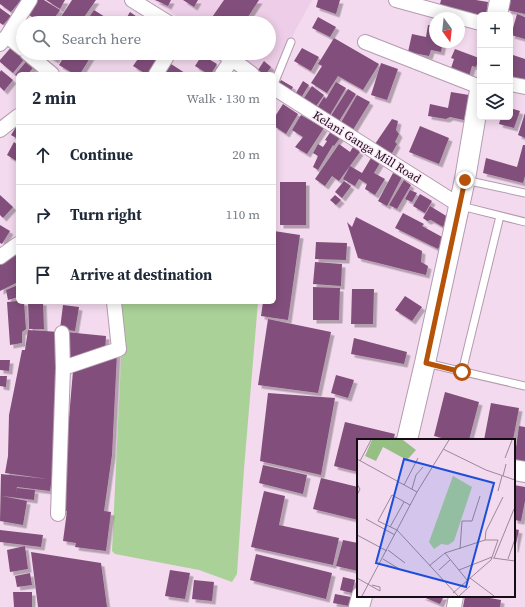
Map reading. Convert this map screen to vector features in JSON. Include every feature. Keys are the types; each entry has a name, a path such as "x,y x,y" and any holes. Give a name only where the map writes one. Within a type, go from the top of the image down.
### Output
{"street":[{"path":"20,16 30,0"},
{"path":"132,0 158,16"},
{"path":"396,0 477,21"},
{"path":"498,12 500,0"},
{"path":"16,22 4,40 16,46"},
{"path":"365,42 477,88"},
{"path":"35,60 50,72"},
{"path":"157,72 165,60"},
{"path":"223,72 226,60"},
{"path":"233,60 249,72"},
{"path":"513,85 525,87"},
{"name":"Kelani Ganga Mill Road","path":"276,89 459,205"},
{"path":"406,439 426,363 465,180 477,107"},
{"path":"0,130 16,118"},
{"path":"0,257 16,245"},
{"path":"64,368 119,349 114,304"},
{"path":"58,514 64,368 62,333"},
{"path":"515,470 525,472"},
{"path":"359,607 362,597"},
{"path":"454,607 456,597"}],"lane":[{"path":"276,79 291,42"},
{"path":"465,180 525,193"},
{"path":"459,205 525,222"},
{"path":"462,372 500,216"},
{"path":"426,363 525,386"}],"shaded area":[{"path":"153,0 312,0 296,29 276,73 260,72 242,60 276,60 276,16 177,16"}],"green space":[{"path":"121,304 258,304 237,574 232,582 199,570 115,554 112,551 121,359"}],"building":[{"path":"0,0 21,0 11,12 0,4"},
{"path":"38,0 44,0 60,10 56,16 29,15"},
{"path":"46,0 65,0 60,9"},
{"path":"72,0 96,0 85,16 62,16"},
{"path":"155,0 171,0 168,6"},
{"path":"183,0 198,0 194,7"},
{"path":"224,0 259,0 249,16 213,16"},
{"path":"318,0 340,0 336,14 316,7"},
{"path":"441,0 476,0 488,2 486,12 477,12 477,15 439,8"},
{"path":"509,0 525,0 525,14 507,10"},
{"path":"0,8 11,16 3,25 0,23"},
{"path":"94,10 104,16 90,16"},
{"path":"130,12 136,16 128,16"},
{"path":"517,14 525,17 525,39 513,36 513,28"},
{"path":"318,17 336,27 330,37 312,28"},
{"path":"429,25 429,48 442,48 441,52 431,50 429,56 408,52 412,34 426,37"},
{"path":"334,38 379,64 363,90 338,76 327,93 311,83 322,66 318,64"},
{"path":"13,45 16,47 16,60 24,60 13,73 0,62 0,60"},
{"path":"302,48 319,57 311,71 294,61"},
{"path":"455,49 477,57 476,67 472,66 468,80 449,74 454,59 451,58"},
{"path":"513,55 525,59 525,82 513,78"},
{"path":"27,60 31,60 36,64 30,72 17,72"},
{"path":"62,60 89,60 81,72 71,72 59,65"},
{"path":"137,60 159,60 151,72 143,72 133,66"},
{"path":"199,60 210,60 217,64 212,72 205,72 195,66"},
{"path":"264,61 271,67 267,72 261,72 258,70"},
{"path":"381,63 398,69 387,100 371,95"},
{"path":"171,64 183,72 165,72"},
{"path":"1,70 13,80 4,91 0,87"},
{"path":"281,80 293,87 289,94 277,87"},
{"path":"303,81 309,85 299,101 293,98"},
{"path":"336,82 346,88 327,120 314,113 324,97 326,99"},
{"path":"312,86 324,95 312,112 300,104"},
{"path":"348,89 356,94 336,126 327,122"},
{"path":"451,92 469,95 464,120 450,117 446,119 428,116 430,104 448,108"},
{"path":"357,95 370,102 351,133 339,126"},
{"path":"283,104 298,114 286,134 276,127 276,115"},
{"path":"513,109 520,111 514,128 499,124 500,120 513,120"},
{"path":"525,113 525,138 518,135"},
{"path":"301,115 324,128 307,154 295,147 303,137 292,130"},
{"path":"392,119 398,121 396,130 399,134 395,142 397,144 391,155 375,144"},
{"path":"420,126 449,138 439,164 409,152"},
{"path":"16,127 16,138 11,135"},
{"path":"333,128 342,135 334,146 333,145 318,170 313,167 318,156 313,153 318,144 323,147 327,141 325,140"},
{"path":"14,142 16,144 16,161 7,155"},
{"path":"339,144 350,152 353,147 360,152 339,181 332,176 325,186 315,179"},
{"path":"523,145 525,145 525,176 523,183 483,173 486,158 517,167"},
{"path":"371,158 380,163 374,173 385,179 375,195 365,189 367,184 359,179 355,186 343,179 350,166 362,173"},
{"path":"393,173 402,177 387,206 378,201"},
{"path":"404,180 411,185 397,209 389,205"},
{"path":"344,181 351,186 342,198 335,192"},
{"path":"280,182 306,182 306,225 280,225"},
{"path":"410,190 417,193 412,202 405,199"},
{"path":"420,194 432,201 425,213 413,206"},
{"path":"0,195 13,207 3,218 0,215"},
{"path":"335,195 341,200 336,205 330,200"},
{"path":"430,206 448,217 443,227 431,220 427,221 423,218"},
{"path":"403,213 424,224 422,226 444,238 438,249 395,228"},
{"path":"356,217 422,251 421,262 428,266 426,275 358,258 347,222 352,227"},
{"path":"0,225 10,231 2,244 0,243"},
{"path":"276,231 300,235 288,320 261,316 263,304 276,304"},
{"path":"316,242 347,243 346,260 315,259"},
{"path":"16,250 16,283 0,291 0,261"},
{"path":"315,262 342,264 341,286 313,284"},
{"path":"16,286 16,298 8,300 6,290"},
{"path":"313,287 340,288 339,320 313,320"},
{"path":"352,289 374,289 373,324 351,324"},
{"path":"405,296 422,307 412,321 395,310"},
{"path":"16,301 16,304 24,304 26,329 22,332 22,343 10,345 7,302"},
{"path":"28,304 43,304 44,329 29,329"},
{"path":"63,305 79,307 75,331 60,329"},
{"path":"268,319 331,332 318,393 258,385"},
{"path":"28,330 60,332 61,350 54,463 50,491 17,487 16,493 17,488 35,490 34,500 2,496 27,501 23,525 0,521 1,474 48,479 5,473 8,456 9,415 22,350 25,350"},
{"path":"66,332 106,336 105,351 65,363"},
{"path":"354,338 407,352 404,364 351,354"},
{"path":"117,353 112,455 104,511 111,512 106,551 75,547 76,543 63,541 67,511 61,511 73,371"},
{"path":"0,360 10,360 9,371 0,370"},
{"path":"336,375 354,380 348,398 331,393"},
{"path":"0,376 7,376 6,387 0,386"},
{"path":"445,392 479,402 469,439 446,439 434,436"},
{"path":"268,393 335,398 321,475 260,461"},
{"path":"491,403 519,408 513,439 484,439"},
{"path":"345,422 395,434 393,439 357,439 357,472 334,466"},
{"path":"519,426 525,427 525,462 515,461"},
{"path":"263,465 307,475 303,494 259,483"},
{"path":"321,478 357,487 357,520 313,509"},
{"path":"515,485 525,487 525,501 521,521 515,520"},
{"path":"264,491 285,496 279,525 339,538 333,565 251,547"},
{"path":"515,529 519,530 515,549"},
{"path":"0,530 43,535 41,547 0,542"},
{"path":"343,540 357,543 357,571 336,566"},
{"path":"25,546 28,569 10,572 7,550"},
{"path":"31,552 101,563 107,607 38,607"},
{"path":"256,554 332,573 326,599 250,580"},
{"path":"170,570 190,573 185,599 165,596"},
{"path":"30,573 32,585 17,587 15,576"},
{"path":"343,577 355,580 352,593 340,590"},
{"path":"194,580 214,582 212,601 192,599"},
{"path":"13,592 32,592 32,607 14,607"},
{"path":"335,594 351,597 349,606 333,603"},
{"path":"423,597 444,597 440,604"},
{"path":"465,597 484,597 501,600 500,607 463,607"}],"route":[{"path":"462,372 426,363 465,180"}]}
